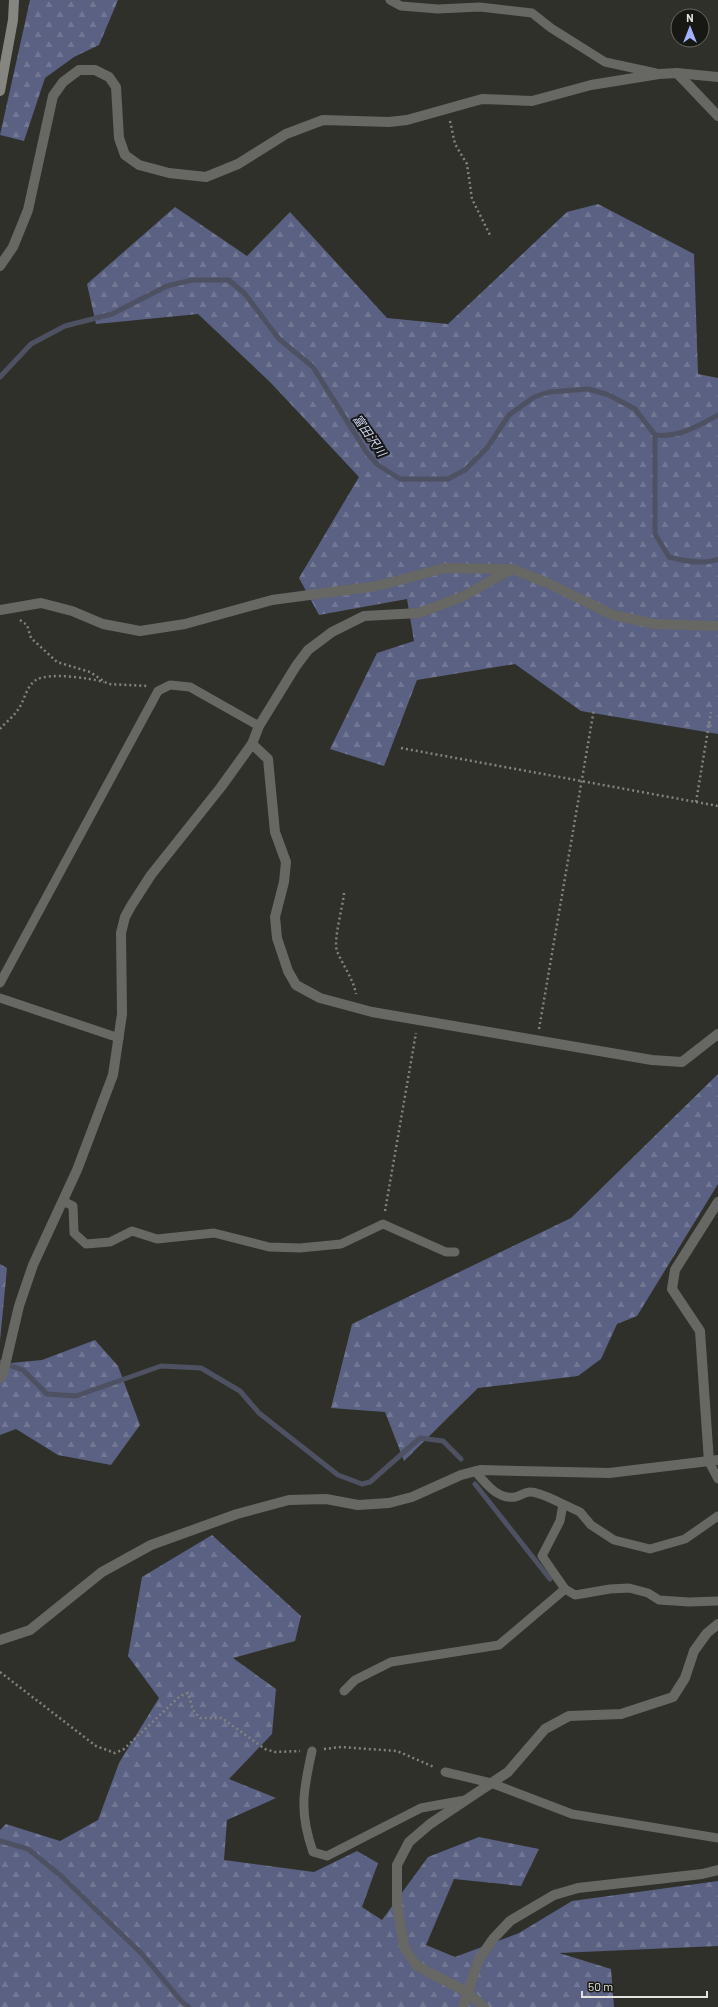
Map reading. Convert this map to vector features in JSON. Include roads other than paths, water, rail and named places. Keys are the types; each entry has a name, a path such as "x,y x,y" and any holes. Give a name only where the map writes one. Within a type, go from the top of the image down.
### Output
{"main road":[{"path":"0,91 14,15 14,0"}],"street":[{"path":"0,266 12,247 28,210 53,96 62,82 80,70 95,70 109,77 116,87 119,138 125,155 139,166 169,173 206,176 238,164 286,134 323,120 389,122 407,120 482,99 532,101 591,85 659,74 678,72 718,77"},
{"path":"678,72 718,116"},
{"path":"0,610 42,604 72,611 103,624 140,631 185,624 272,600 377,586 445,568 512,570 548,583 613,615 655,624 718,626"},
{"path":"2,1376 19,1306 33,1265 77,1170 113,1075 122,1014 121,933 125,917 151,875 221,787 252,744 259,726 296,666 308,650 332,632 364,616 419,613 462,597 512,570"},
{"path":"252,744 268,759 275,832 286,862 284,882 275,917 277,938 288,971 296,985 320,998 418,1021 652,1060 682,1062 718,1034"},
{"path":"0,1640 30,1630 102,1572 150,1545 237,1514 289,1500 326,1500 358,1505 389,1503 412,1497 461,1475 480,1470 608,1473 714,1461 700,1331 672,1289 676,1270 718,1202"},
{"path":"484,2007 467,1992 417,1966 404,1948 397,1905 397,1865 409,1842 430,1824 508,1772 545,1729 569,1716 621,1714 673,1697 685,1678 694,1651 707,1633 718,1624"},
{"path":"463,2007 479,1958 493,1939 510,1921 554,1895 578,1888 702,1874 718,1870"}],"lane":[{"path":"390,0 401,6 430,9 480,7 532,12 551,28 605,62 659,74"},
{"path":"0,983 158,691 170,685 190,687 259,726"},
{"path":"0,998 119,1038"},
{"path":"62,1201 73,1206 74,1233 86,1244 110,1242 132,1231 157,1239 214,1233 269,1247 300,1248 341,1244 383,1224 446,1252 455,1252"},
{"path":"714,1461 718,1479"},
{"path":"475,1471 489,1488 499,1494 514,1498 531,1492 551,1498 580,1512 591,1525 614,1540 650,1549 685,1539 718,1516"},
{"path":"563,1504 560,1521 542,1556 565,1589 575,1595 610,1588 629,1588 648,1594 659,1600 689,1602 718,1601"},
{"path":"344,1691 355,1680 391,1662 499,1645 565,1589"},
{"path":"312,1751 303,1793 306,1831 313,1852 327,1856 421,1808 468,1800"},
{"path":"445,1772 491,1783 572,1814 718,1838"}],"waterway":[{"name":"富田沢川","path":"0,377 31,344 65,326 112,314 167,286 192,280 229,280 245,294 279,339 313,367 367,453 378,465 400,479 448,479 465,470 487,448 509,415 534,397 549,392 588,389 609,395 635,409 655,435 655,534 669,557 700,562 718,559"},
{"path":"655,435 672,435 680,433 696,427 718,415"},
{"path":"0,1362 23,1370 47,1394 76,1396 161,1366 201,1368 240,1391 259,1413 338,1475 362,1484 370,1482 420,1438 443,1441 461,1459"},
{"path":"475,1484 550,1579"},
{"path":"0,1841 28,1849 60,1875 142,1954 183,2003 189,2007"}]}
